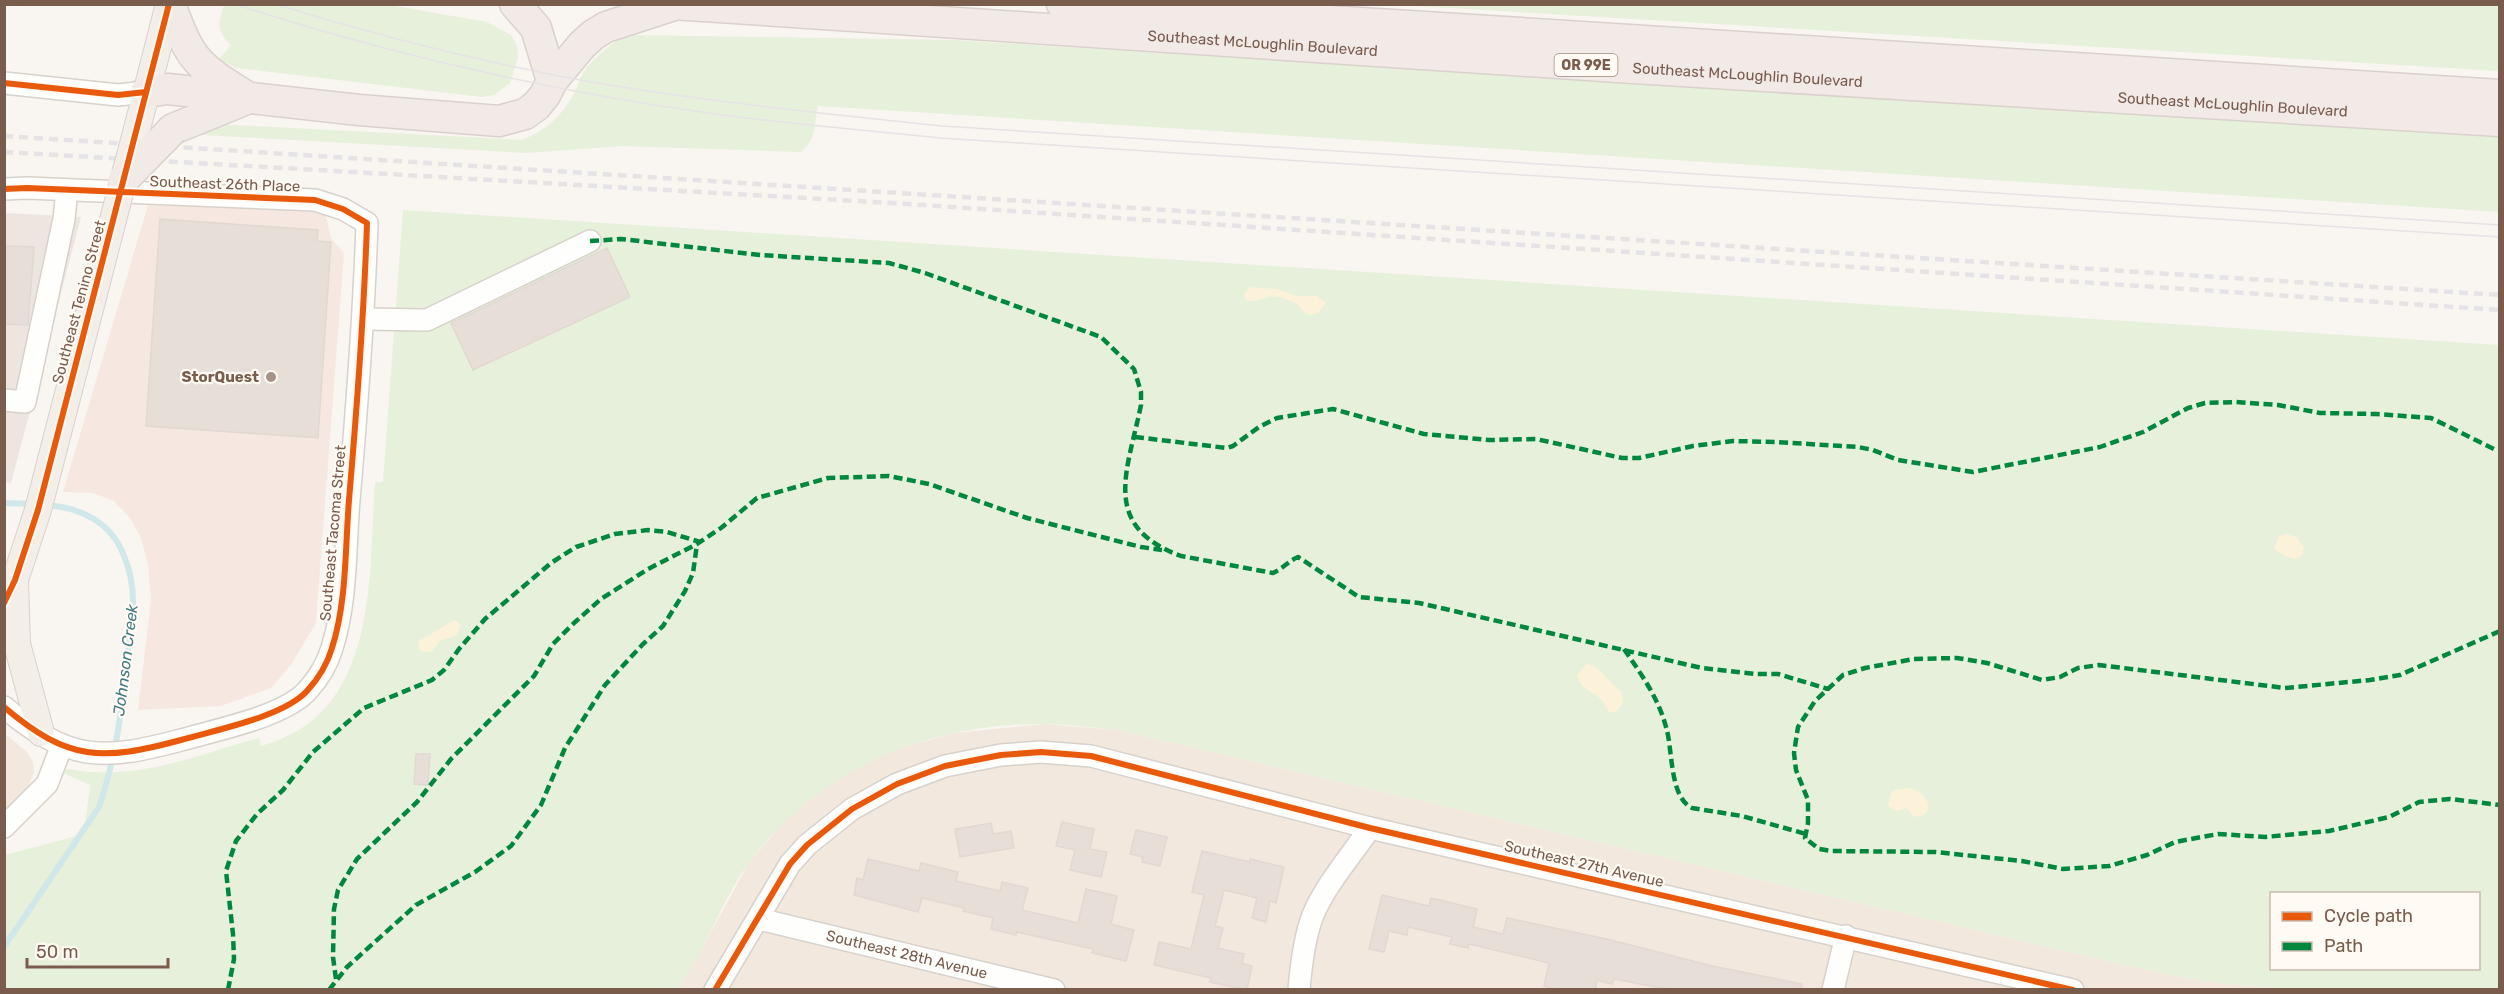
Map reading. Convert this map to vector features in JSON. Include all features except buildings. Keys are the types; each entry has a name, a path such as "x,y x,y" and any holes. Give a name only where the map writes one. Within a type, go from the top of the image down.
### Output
{"highway":[{"path":"169,4 184,42 199,64 249,98"},
{"path":"515,4 536,28 552,81"},
{"name":"Southeast McLoughlin Boulevard","path":"1062,4 2499,95"},
{"path":"146,92 168,89 359,110 500,121 525,114 536,106 552,81 582,45 600,31 674,5"},
{"name":"Southeast McLoughlin Boulevard","path":"674,5 1570,64 2499,121"},
{"path":"124,179 173,129 249,98"}],"main road":[{"name":"Southeast Tenino Street","path":"10,591 32,529 169,4"},
{"path":"10,591 17,644 60,743"}],"street":[{"path":"4,83 118,95 146,92"},
{"name":"Southeast 26th Place","path":"4,189 315,200 343,208 368,223"},
{"path":"4,400 25,402 64,219 67,190"},
{"name":"Southeast Tacoma Street","path":"60,743 122,754 255,719 282,707 305,693 327,664 338,626 341,600 364,319 368,223"},
{"path":"364,319 428,320 590,241"},
{"path":"4,707 60,743 47,784 4,827"},
{"name":"Southeast 27th Avenue","path":"715,990 790,864 807,845 852,809 897,784 945,766 1001,755 1041,752 1091,756 1370,828 2073,990"},
{"path":"1299,990 1303,954 1313,915 1325,893 1370,828"},
{"name":"Southeast 28th Avenue","path":"759,919 1054,990"},
{"path":"1833,990 1846,936"}],"shaded area":[{"path":"148,205 319,210 326,216 331,238 344,253 316,623 291,665 271,688 221,706 138,710 151,600 148,565 141,538 130,518 114,501 93,493 63,492"},
{"path":"4,213 81,217 11,483 4,482"},
{"path":"1045,724 1118,730 2164,974 2218,983 2290,989 677,990 748,864 786,819 821,790 855,769 892,751 953,733"},
{"path":"4,733 27,752 33,762 34,772 29,785 5,810"}],"green space":[{"path":"224,5 389,5 487,22 511,35 517,46 518,57 510,83 494,95 482,97 236,68 219,59 231,45 223,35 220,26"},
{"path":"1399,5 2499,5 2499,71"},
{"path":"627,35 953,40 2499,137 2500,212 818,106 810,142 801,152 622,146 526,153 186,134 215,124 522,140 539,132 560,114 588,66 616,41"},
{"path":"403,210 2499,345 2499,989 2290,989 2218,983 2164,974 1118,730 1045,724 1002,726 960,732 919,743 879,758 842,778 808,802 777,830 749,863 729,895 698,956 677,989 5,990 5,855 84,834 90,785 63,773 67,769 92,772 140,770 188,759 259,738 261,746 300,729 328,705 348,674 360,638 371,559 375,482 383,482"}],"sand":[{"path":"1250,287 1277,289 1297,296 1317,296 1326,303 1318,313 1309,315 1296,304 1280,297 1246,301 1244,294"},
{"path":"2287,534 2296,537 2304,547 2302,555 2296,559 2287,557 2274,549 2279,536"},
{"path":"455,620 461,625 456,636 441,640 431,652 420,651 418,645 420,640"},
{"path":"1586,664 1596,667 1622,692 1623,703 1616,712 1609,712 1601,699 1581,684 1577,675"},
{"path":"1908,788 1916,790 1925,798 1929,809 1924,815 1914,817 1907,808 1896,811 1888,806 1891,793"}],"waterway":[{"name":"Johnson Creek","path":"4,503 32,504"},
{"name":"Johnson Creek","path":"4,947 99,807 118,730 132,619 132,584 126,561 111,534 102,525 82,513 45,505"}],"tram line":[{"path":"234,4 412,55 532,83 654,105 799,124 940,138 2500,237"},
{"path":"275,4 426,47 580,80 715,100 942,126 2500,225"}],"railway":[{"path":"4,136 2500,295"},
{"path":"4,152 892,203 2500,310"}],"marked path":[{"path":"590,241 621,239 760,255 889,263 925,273 1101,337 1134,369 1141,392 1141,405 1126,473 1125,494 1129,512 1138,529 1155,544 1181,556 1273,573 1298,557 1359,597 1419,603 1702,668 1778,674 1828,689"},
{"path":"1135,437 1227,448 1277,418 1333,409 1424,434 1489,440 1536,439 1622,458 1639,458 1693,446 1733,441 1776,442 1858,447 1898,460 1973,472 2100,447 2143,432 2188,408 2205,403 2236,402 2278,405 2320,413 2431,418 2494,449 2500,449"},
{"path":"336,979 333,957 334,909 338,890 357,859 417,802 451,759 534,676 553,644 574,623 601,599 648,569 697,544 721,528 757,498 828,478 889,476 929,484 1027,518 1141,547 1162,550"},
{"path":"228,990 234,959 226,871 236,841 257,814 283,790 313,752 364,708 432,680 444,670 485,619 551,563 576,547 615,534 648,530 667,532 700,542"},
{"path":"329,990 347,967 416,905 475,872 511,846 541,805 565,748 605,685 663,626 685,591 693,573 697,544"},
{"path":"2500,631 2400,675 2285,688 2099,665 2078,668 2060,677 2042,680 1987,663 1957,658 1914,659 1865,668 1843,675 1815,701 1798,727 1794,753 1796,770 1808,800 1808,823 1805,838 1819,849 1935,852 2022,861 2063,869 2109,866 2147,855 2175,842 2218,834 2265,837 2329,831 2389,817 2419,802 2450,799 2500,805"},
{"path":"1624,649 1648,686 1663,716 1673,772 1679,794 1685,802 1692,808 1742,816 1806,834"}],"cycle path":[{"path":"4,603 15,580 38,510 169,4"},
{"path":"4,83 118,95 146,92"},
{"path":"4,189 27,188 315,200 343,209 367,223 360,361 343,593 332,648 315,682 296,700 248,722 153,747 107,753 87,752 68,747 27,725 4,707"},
{"path":"715,990 790,864 807,845 852,809 897,784 945,766 1001,755 1041,752 1091,756 1370,828 2073,990"}],"place":[{"name":"StorQuest","path":"271,377"}]}
